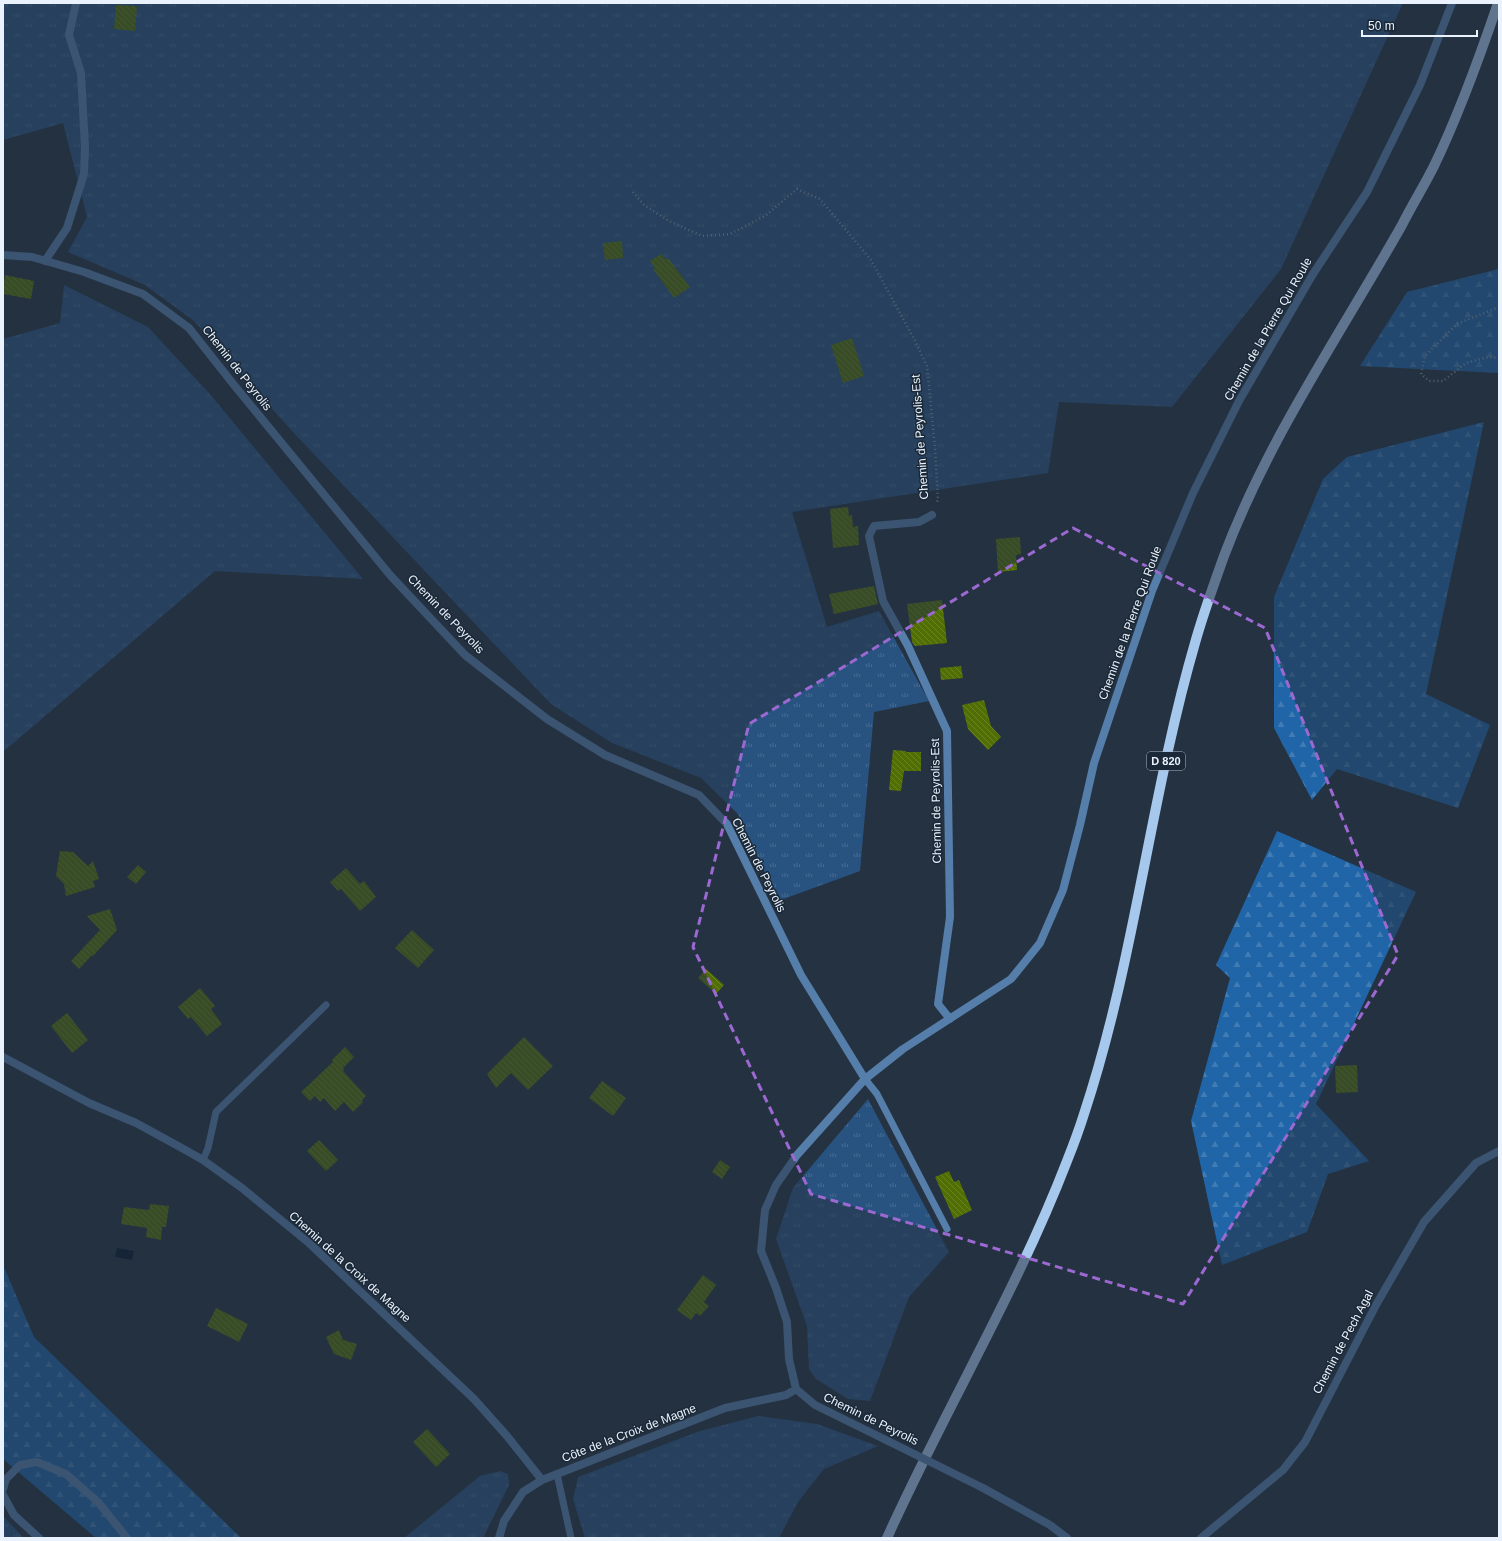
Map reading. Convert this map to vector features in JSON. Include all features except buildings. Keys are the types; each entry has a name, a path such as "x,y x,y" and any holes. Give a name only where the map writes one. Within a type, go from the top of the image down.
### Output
{"main road":[{"name":"D 820","path":"887,1538 904,1500 1008,1295 1050,1204 1084,1117 1110,1028 1132,932 1172,729 1195,641 1226,552 1256,481 1309,383 1382,260 1433,168 1476,68 1498,3"}],"street":[{"path":"45,261 67,228 84,174 86,147 81,73 69,35 76,3"},
{"name":"Chemin de la Pierre Qui Roule","path":"865,1079 903,1049 1011,979 1040,943 1063,890 1094,763 1152,591 1192,493 1239,401 1313,274 1367,192 1420,85 1452,3"},
{"name":"Chemin de Peyrolis","path":"3,255 32,257 84,272 143,294 189,328 234,386 390,575 465,655 547,719 605,754 699,796 727,824 801,975 865,1079"},
{"name":"Chemin de Peyrolis-Est","path":"932,515 919,522 874,526 869,536 883,601 908,646 947,731 950,917 938,1004 950,1019"},
{"name":"Chemin de la Croix de Magne","path":"3,1057 89,1103 142,1127 203,1160 242,1188 314,1248 474,1399 507,1436 542,1480"},
{"path":"796,1389 789,1359 787,1322 776,1288 761,1251 765,1210 776,1185 797,1155 865,1079"},
{"name":"Chemin de Pech Agal","path":"1201,1538 1283,1470 1300,1448 1376,1305 1424,1222 1476,1164 1499,1151"},
{"name":"Chemin de Peyrolis","path":"796,1389 815,1405 983,1488 1050,1525 1067,1538"},
{"name":"Côte de la Croix de Magne","path":"499,1538 504,1521 523,1492 542,1480 725,1408 786,1395 796,1389"},
{"path":"3,1489 6,1479 20,1465 37,1462 66,1474 98,1502 127,1538"},
{"path":"3,1495 14,1515 39,1538"}],"lane":[{"path":"203,1160 208,1148 216,1112 326,1004"},
{"path":"865,1079 877,1094 947,1229"},
{"path":"557,1474 571,1538"}],"path":[{"name":"Chemin de Peyrolis-Est","path":"634,192 644,205 669,221 702,236 730,234 765,216 797,189 820,199 871,260 927,366 935,447 938,500 932,515"},
{"path":"1499,307 1457,324 1425,356 1421,374 1429,381 1443,381 1466,363 1488,357 1499,358"}],"highlighted area":[{"path":"1073,528 1265,628 1398,955 1183,1304 811,1194 693,947 749,724"}],"green space":[{"path":"3,3 1403,3 1281,269 1172,407 1059,402 1048,473 792,512 827,627 879,611 929,701 874,712 860,871 778,901 738,814 701,778 612,743 551,704 292,431 194,321 145,285 68,252 87,217 63,123 3,140"},
{"path":"1499,268 1499,373 1360,366 1407,292"},
{"path":"64,285 148,327 209,393 363,579 215,571 3,752 3,339 60,323"},
{"path":"1484,422 1426,694 1490,725 1458,808 1337,769 1312,800 1274,728 1274,597 1323,479 1347,457"},
{"path":"1277,831 1416,892 1316,1104 1369,1161 1328,1174 1307,1232 1222,1265 1191,1121 1230,978 1216,965"},
{"path":"868,1099 949,1252 909,1297 870,1401 848,1399 816,1379 809,1369 807,1326 776,1239 793,1188"},
{"path":"3,1265 34,1337 241,1538 96,1538 3,1459"},
{"path":"758,1416 817,1424 878,1446 824,1469 798,1502 779,1538 585,1538 573,1499 578,1477 700,1431"},
{"path":"500,1471 508,1474 509,1485 483,1538 404,1538 480,1476"},
{"path":"3,1516 24,1538 3,1538"}],"shaded area":[{"path":"117,1248 134,1251 132,1260 115,1257"}]}
